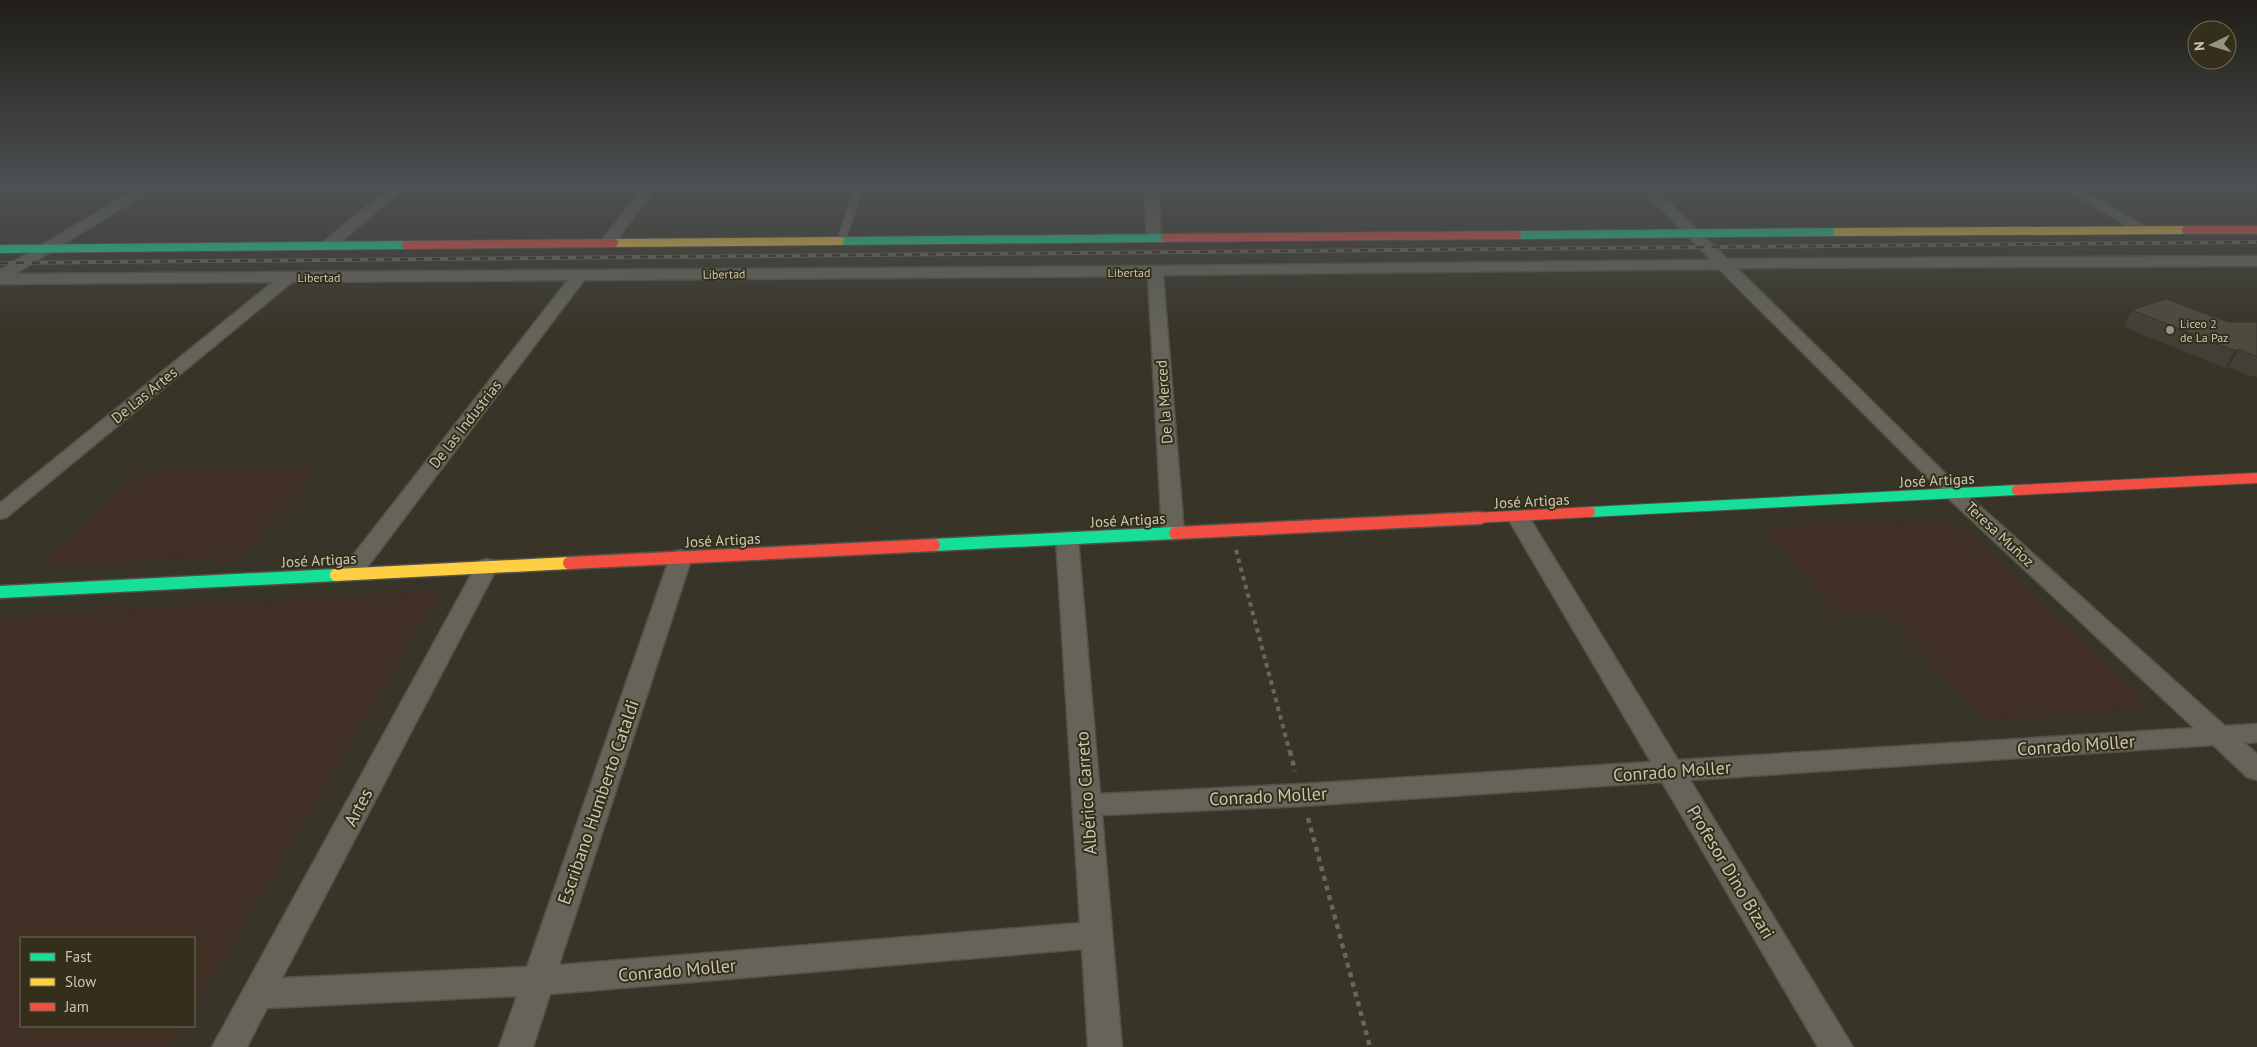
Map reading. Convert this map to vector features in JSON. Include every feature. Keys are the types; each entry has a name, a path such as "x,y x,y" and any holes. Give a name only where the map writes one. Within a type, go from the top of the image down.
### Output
{"street":[{"path":"0,278 71,234"},
{"path":"327,246 342,234"},
{"path":"607,243 614,234"},
{"path":"1154,234 1154,238"},
{"path":"0,249 1598,234"},
{"name":"Teresa Muñoz","path":"1691,234 1955,494 2257,770"},
{"name":"Libertad","path":"0,278 579,276 1721,264 2257,261"},
{"name":"De la Merced","path":"1155,271 1174,533"},
{"name":"De las Industrias","path":"351,573 579,276"},
{"name":"De Las Artes","path":"0,513 288,277"},
{"name":"José Artigas","path":"0,592 680,556 2257,478"},
{"name":"Profesor Dino Bizari","path":"1518,516 1836,1047"},
{"name":"Albérico Carreto","path":"1067,538 1105,1047"},
{"name":"Escribano Humberto Cataldi","path":"516,1047 680,556"},
{"name":"Artes","path":"229,1047 487,566"},
{"name":"Conrado Moller","path":"1087,805 1302,795 2257,733"},
{"name":"Conrado Moller","path":"258,994 538,981 1096,935"}],"lane":[{"path":"841,241 843,234"}],"shaded area":[{"path":"1644,239 1620,241 1171,246 1149,250 1121,246 55,256 61,252 381,251"},
{"path":"320,468 240,557 39,566 142,471"},
{"path":"1942,518 1959,525 2142,696 2138,710 1985,721 1885,611 1837,614 1764,527"},
{"path":"441,590 195,1006 195,937 20,937 20,1027 182,1027 171,1047 0,1047 0,616"}],"building":[{"path":"2166,299 2228,322 2257,322 2257,357 2239,349 2235,351 2132,310"}],"railway":[{"path":"0,263 2257,242"}],"traffic: fast":[{"path":"1517,235 1639,234"},
{"path":"840,241 1165,238"},
{"path":"0,249 406,245"},
{"path":"1590,512 2017,490"},
{"path":"934,545 1175,533"},
{"path":"0,592 336,575"}],"traffic: slow":[{"path":"614,243 840,241"},
{"path":"336,575 569,563"}],"traffic: jam":[{"path":"1165,238 1517,235"},
{"path":"406,245 614,243"},
{"path":"2017,490 2257,478"},
{"path":"1175,533 1590,512"},
{"path":"569,563 934,545"}],"place":[{"name":"Liceo 2 de La Paz","path":"2170,330"}]}
